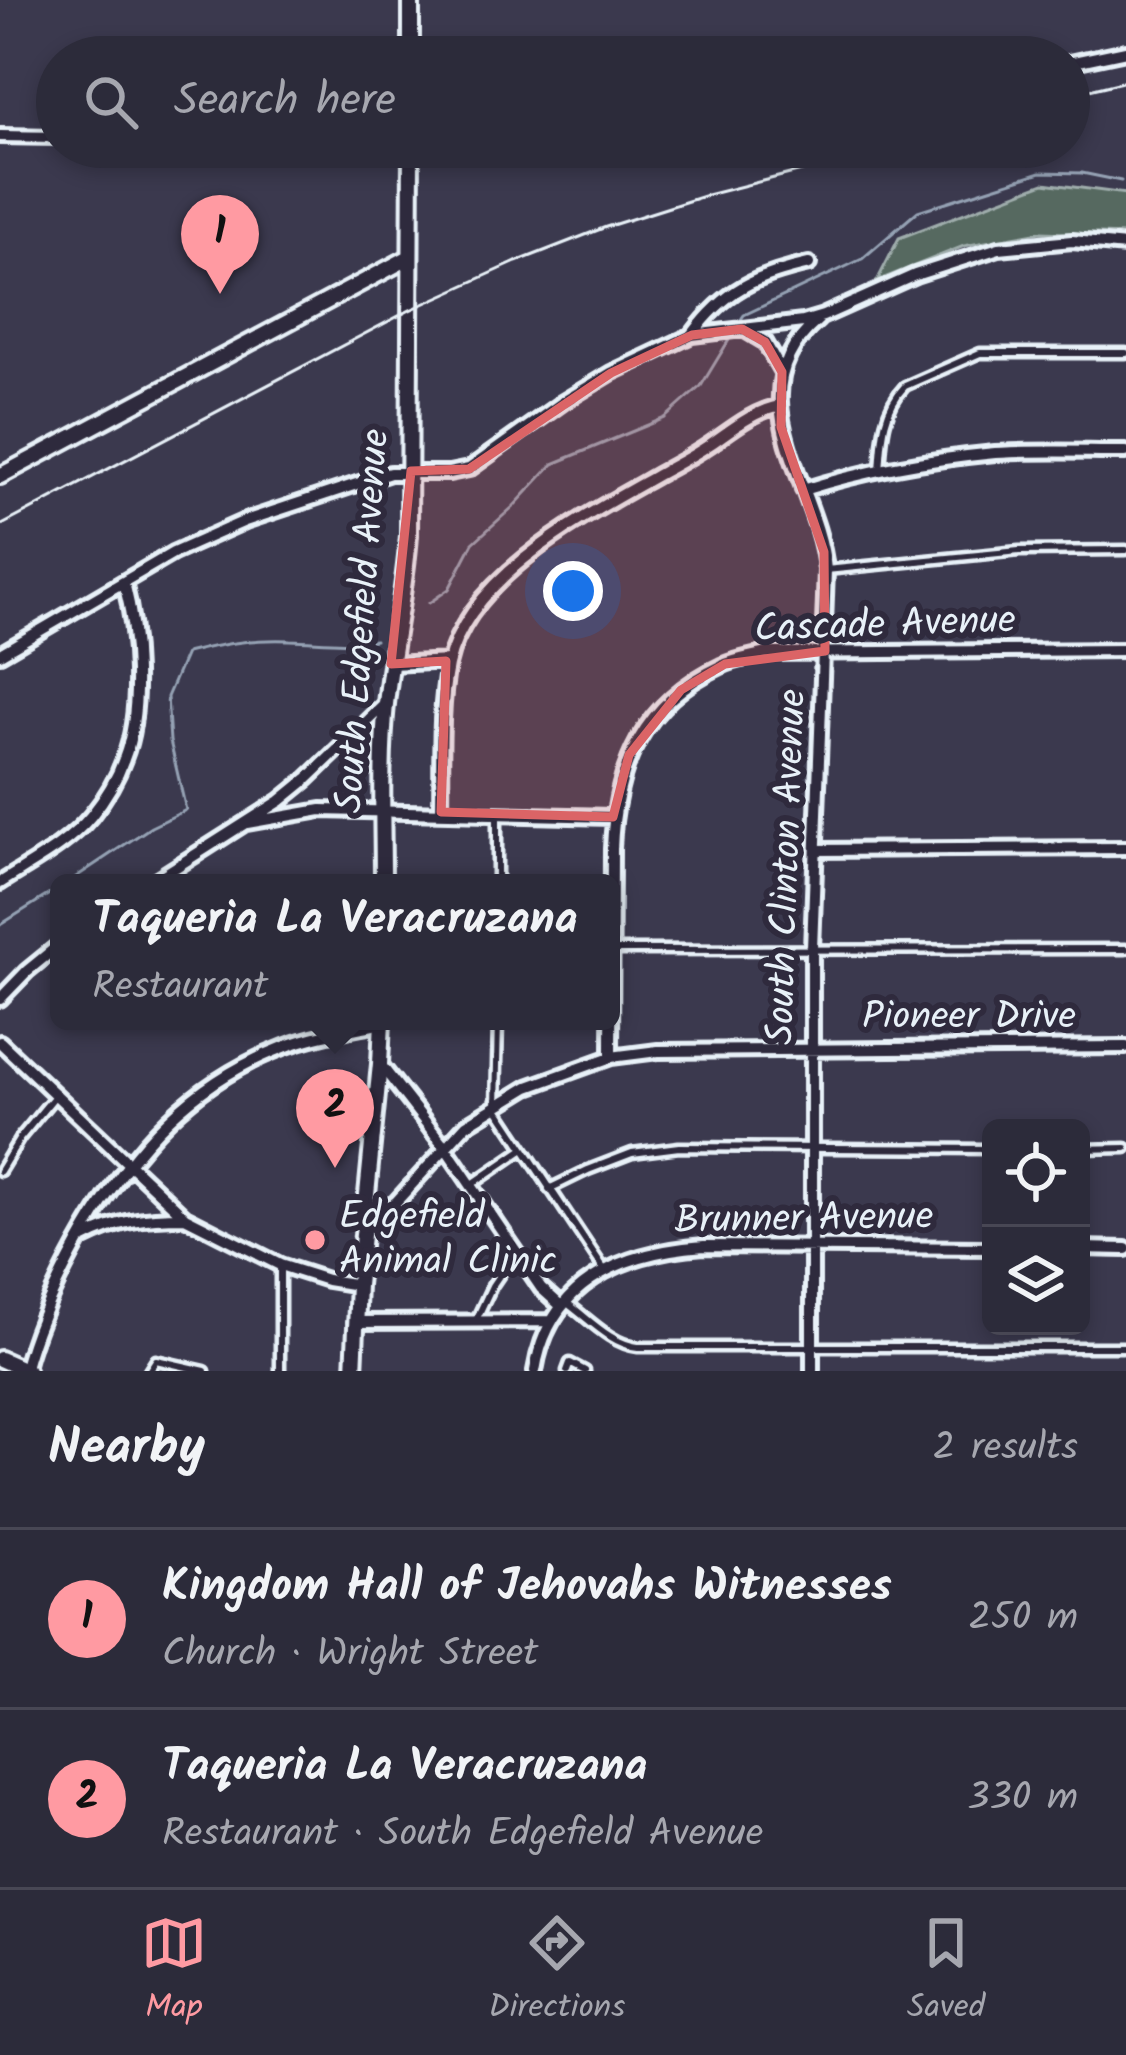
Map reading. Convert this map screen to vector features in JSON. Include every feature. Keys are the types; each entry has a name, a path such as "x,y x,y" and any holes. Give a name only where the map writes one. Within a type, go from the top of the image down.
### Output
{"street":[{"path":"411,0 411,36"},
{"path":"1090,59 1126,51"},
{"path":"0,136 36,136"},
{"name":"South Edgefield Avenue","path":"383,874 386,703 406,578 411,471 411,168"},
{"path":"0,654 173,553 244,521 390,472 469,469 562,402 692,335 786,326 823,316 915,275 999,248 1072,242 1126,246"},
{"path":"0,476 410,257"},
{"path":"692,335 710,310 738,288 764,275 809,264"},
{"path":"782,372 799,339 823,316"},
{"path":"742,329 765,342 782,372"},
{"name":"South Clinton Avenue","path":"782,372 782,428 820,532 826,570 812,949 812,1371"},
{"path":"441,812 449,661 480,601 500,580 594,512 766,408 780,406"},
{"path":"803,490 843,477 998,453 1126,452"},
{"path":"0,883 66,840 90,817 124,760 132,730 135,683 133,616 124,582"},
{"name":"Cascade Avenue","path":"613,874 613,817 629,755 644,730 681,690 725,664 766,653 1126,650"},
{"path":"392,664 449,661"},
{"path":"165,874 308,779 386,703"},
{"path":"247,823 306,812 613,817"},
{"path":"816,850 1126,848"},
{"path":"0,998 50,952"},
{"path":"0,1359 25,1371 34,1333 80,1240 127,1164 151,1136 193,1097 238,1070 285,1047 351,1030"},
{"path":"355,1371 355,1322 382,1030"},
{"name":"Cascade Avenue","path":"611,1030 611,1057"},
{"path":"0,1042 185,1217 280,1265 358,1285"},
{"name":"Pioneer Drive","path":"365,1221 396,1202 466,1125 528,1087 611,1057 658,1051 1126,1047"},
{"path":"380,1064 445,1147 541,1288 563,1304"},
{"path":"80,1240 144,1216 185,1217"},
{"name":"Brunner Avenue","path":"535,1371 540,1343 563,1304 605,1271 630,1259 704,1246 982,1248"},
{"path":"1090,1248 1126,1249"},
{"path":"355,1322 550,1322"}],"lane":[{"path":"880,472 886,419 905,386 980,353 1126,353"},
{"path":"826,570 1019,551 1126,550"},
{"path":"497,814 497,874"},
{"path":"620,950 1126,949"},
{"path":"498,1030 496,1107 605,1271"},
{"path":"0,1171 56,1095"},
{"path":"549,1189 632,1153 679,1147 982,1149"},
{"path":"1090,1148 1126,1148"},
{"path":"471,1185 522,1150"},
{"path":"476,1322 515,1251"},
{"path":"280,1265 280,1371"},
{"path":"563,1304 628,1346 1126,1347"},
{"path":"149,1371 156,1360 205,1371"},
{"path":"568,1367 585,1371"}],"highlighted area":[{"path":"742,329 765,342 782,372 781,427 824,552 825,651 725,664 681,690 629,755 613,817 441,812 446,661 391,664 411,471 469,469 611,373 692,335"}],"green space":[{"path":"1044,183 1126,194 1126,235 1040,232 964,246 877,281 899,238"}],"waterway":[{"path":"736,327 744,315 862,259 918,211 1041,172 1121,181"},
{"path":"429,603 449,589 473,543 553,464 665,418 701,386 732,335"},
{"path":"80,874 151,827 186,810 170,741 167,697 186,653 263,640 375,640"},
{"path":"0,925 50,894"}],"tram line":[{"path":"1090,90 1126,81"},
{"path":"0,526 410,310 516,262 707,195 813,168"}],"place":[{"name":"Kingdom Hall of Jehovahs Witnesses","path":"220,294"},
{"name":"Taqueria La Veracruzana","path":"335,1168"},
{"name":"Edgefield Animal Clinic","path":"315,1240"}]}
